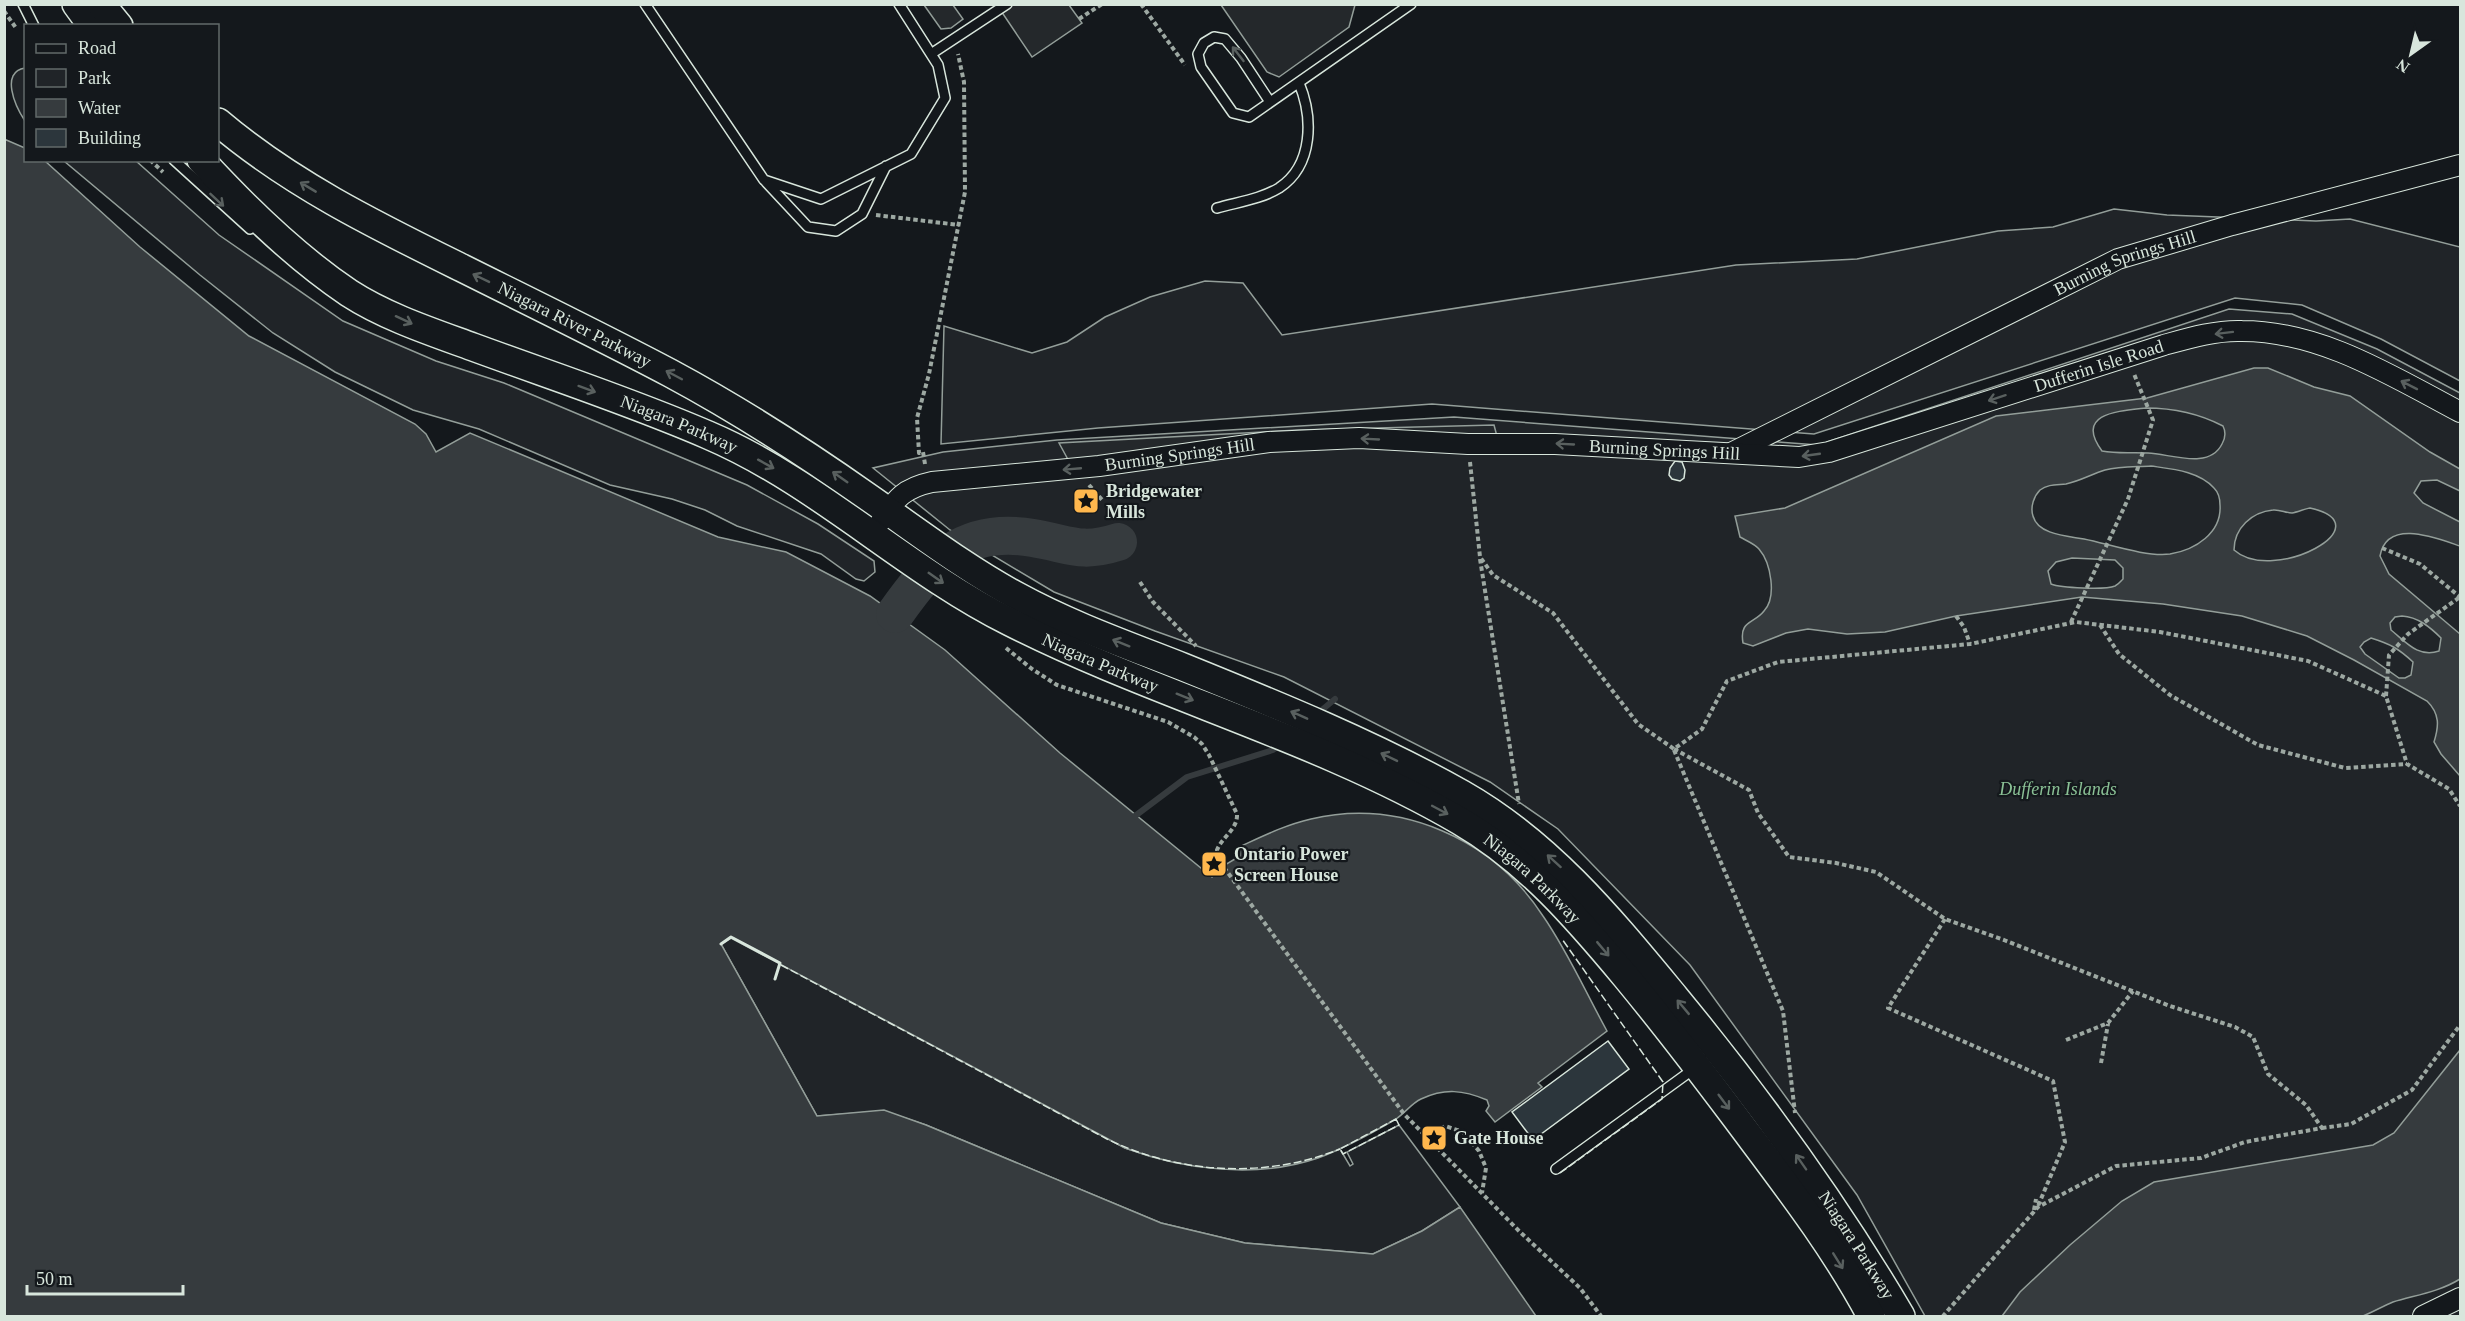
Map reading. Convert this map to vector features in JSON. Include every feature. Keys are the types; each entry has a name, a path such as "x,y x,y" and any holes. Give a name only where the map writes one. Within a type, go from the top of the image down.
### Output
{"main road":[{"path":"76,4 91,24"},
{"path":"101,4 117,24"},
{"name":"Niagara River Parkway","path":"219,123 308,187 372,224 614,345 732,408 774,434 925,538"},
{"name":"Niagara Parkway","path":"203,162 236,198 283,242 351,295 424,328 727,443 807,488 978,605 1073,651 1259,726 1318,738 1443,784 1476,802 1525,836 1577,883 1690,1015 1767,1114 1854,1239 1901,1317"},
{"name":"Niagara Parkway","path":"925,538 994,583 1056,616 1273,703 1318,738 1477,831 1515,859 1571,912 1697,1066 1836,1257 1871,1317"}],"street":[{"name":"Burning Springs Hill","path":"884,541 888,511 908,489 932,482 1099,466 1269,442 1359,438 1468,444 1555,444 1728,454 2118,259 2232,225 2460,165"},
{"name":"Dufferin Isle Road","path":"1728,454 1791,457 1829,452 2127,356 2199,336 2240,330 2307,339 2363,362 2460,412"},
{"path":"2423,1317 2460,1298"}],"lane":[{"path":"23,4 33,24"},
{"path":"645,4 764,180 808,226 836,231 862,214 886,166"},
{"path":"764,180 821,199 910,154 945,98 938,64 898,4"},
{"path":"932,54 1007,4"},
{"path":"1270,102 1241,58 1225,39 1214,37 1204,43 1198,54 1201,67 1233,113 1249,117 1411,4"},
{"path":"1217,208 1278,189 1292,178 1299,168 1309,131 1308,111 1299,83"},
{"path":"176,162 261,238"},
{"path":"277,251 315,276 351,295"},
{"path":"1556,1169 1697,1066"}],"path":[{"path":"1079,19 1102,4"},
{"path":"1141,4 1188,70"},
{"path":"925,464 923,452 919,453 917,418 929,374 965,192 964,82 958,54"},
{"path":"862,214 958,225"},
{"path":"2070,623 2128,499 2153,420 2127,356"},
{"path":"1468,444 1480,557 1521,813"},
{"path":"2382,548 2420,564 2460,597 2408,634 2389,656 2386,696 2407,764"},
{"path":"1480,557 1493,575 1553,613 1638,724 1674,749 1749,790 1758,813 1790,857 1836,863 1876,872 1945,919 2170,1006 2235,1027 2253,1037 2268,1074 2306,1105 2322,1128"},
{"path":"1140,582 1153,602 1188,638"},
{"path":"1956,616 1964,627 1970,644"},
{"path":"1674,749 1702,729 1727,681 1778,662 1970,644 2070,623 2099,624 2160,632 2308,661 2386,696"},
{"path":"2099,624 2119,654 2170,695 2258,745 2345,768 2407,764 2449,789 2460,805"},
{"path":"1000,642 1032,669 1057,685 1168,722 1194,736 1202,744 1226,789 1237,818 1217,850 1223,866 1404,1114 1482,1194 1580,1288 1601,1317"},
{"path":"1674,749 1783,1011 1795,1116"},
{"path":"1943,1317 2036,1209 2065,1142 2053,1081 1888,1008 1945,919"},
{"path":"2101,1063 2109,1023 2133,991"},
{"path":"2066,1040 2109,1023"},
{"path":"2036,1209 2116,1166 2201,1158 2245,1142 2350,1125 2412,1090 2460,1024"},
{"path":"1428,1137 1445,1126 1462,1132 1479,1151 1486,1168 1482,1194"},
{"path":"2036,1199 2036,1209"}],"green space":[{"path":"24,69 24,119 17,107 12,90 11,83 17,71"},
{"path":"65,162 137,162 219,235 343,321 436,361 504,383 747,485 818,524 874,561 875,572 864,581 856,579 821,554 737,526 705,510 672,499 610,485 479,429 413,410 335,372 273,333"},
{"path":"2114,209 2167,215 2316,221 2350,219 2460,247 2460,381 2381,339 2302,305 2235,298 1814,434 1432,404 1098,428 941,444 944,326 1032,353 1067,342 1105,317 1150,297 1205,281 1243,283 1282,335 1736,265 1857,259 1998,231 2053,227"},
{"name":"Dufferin Islands","path":"2229,309 2292,314 2377,349 2460,393 2460,1316 1925,1316 1857,1195 1690,965 1558,829 1490,782 1284,677 1054,592 950,530 873,468 943,452 1057,440 1454,417 1818,445"},
{"path":"731,937 1125,1148 1179,1163 1232,1169 1286,1165 1340,1149 1350,1166 1353,1164 1347,1152 1399,1125 1460,1207 1422,1231 1373,1254 1245,1243 1161,1223 926,1125 884,1111 817,1116 721,944"}],"shaded area":[{"path":"924,5 953,5 963,19 951,28 941,29"},
{"path":"997,5 1069,5 1082,23 1032,57"},
{"path":"1221,5 1355,5 1349,27 1279,77 1267,72"},
{"path":"1494,425 1499,444 1306,441 1071,465 1059,443 1299,430"}],"water":[{"path":"4,139 24,148 24,162 46,162 140,247 249,336 415,424 426,434 436,452 470,433 718,537 786,552 870,596 945,650 1060,753 1212,877 1223,866 1240,856 1239,847 1292,824 1345,814 1378,814 1411,820 1442,831 1471,846 1498,865 1522,889 1543,916 1569,958 1607,1031 1538,1083 1542,1087 1495,1122 1486,1111 1489,1106 1487,1100 1462,1092 1438,1093 1418,1101 1396,1119 1368,1135 1318,1158 1295,1165 1270,1168 1221,1169 1171,1162 1125,1148 731,938 721,944 817,1116 884,1110 926,1125 1161,1223 1245,1243 1373,1254 1422,1231 1460,1207 1536,1316 5,1316"},
{"path":"2254,368 2268,368 2314,387 2350,396 2430,452 2460,469 2460,491 2437,480 2421,481 2414,493 2423,503 2460,522 2460,546 2426,536 2402,534 2392,537 2384,544 2380,556 2389,574 2460,634 2460,776 2434,742 2437,720 2427,701 2307,636 2242,616 2163,604 2082,597 1956,616 1885,632 1847,634 1808,629 1786,633 1753,646 1743,643 1742,636 1745,626 1760,615 1768,605 1771,580 1767,563 1759,549 1740,537 1735,516 1785,508 1996,416 2147,398","holes":["2146,408 2185,412 2223,426 2224,439 2216,452 2199,459 2102,451 2093,429 2096,421 2113,413","2122,467 2168,468 2193,474 2208,482 2217,492 2220,505 2217,524 2212,532 2189,549 2170,554 2150,554 2054,534 2036,522 2032,513 2032,505 2036,495 2043,488 2071,483 2100,472","2310,508 2330,516 2336,527 2330,538 2295,557 2273,561 2252,559 2234,550 2237,535 2251,518 2273,510 2292,513","2072,558 2115,560 2123,568 2123,579 2116,585 2102,588 2051,584 2048,571 2056,562","2402,616 2423,623 2441,638 2439,651 2432,653 2413,648 2391,630 2390,623 2395,617","2371,638 2394,647 2413,662 2411,675 2399,678 2365,654 2360,647"]},
{"path":"2460,1050 2460,1279 2436,1290 2393,1302 2363,1316 2002,1316 2020,1292 2070,1245 2122,1201 2154,1182 2373,1145 2394,1133"}],"building":[{"path":"1675,461 1682,462 1685,470 1684,478 1680,481 1672,479 1669,475 1670,468"},
{"path":"1608,1041 1629,1069 1533,1140 1512,1112"}],"waterway":[{"path":"895,614 922,578 936,564 968,543 1008,536 1033,538 1084,548 1118,542"},
{"path":"1317,714 1335,699"},
{"path":"1135,816 1187,777 1273,750 1281,743"}],"fence":[{"path":"1560,1173 1662,1099 1663,1082 1562,939"},
{"path":"781,965 1107,1139 1135,1151 1163,1160 1193,1165 1252,1168 1311,1159 1340,1149"},
{"path":"1396,1119 1399,1125 1343,1154 1340,1149 1396,1119"}],"wall":[{"path":"721,944 731,937 780,963 775,979"}],"place":[{"name":"Bridgewater Mills","path":"1086,501"},
{"name":"Ontario Power Screen House","path":"1214,864"},
{"name":"Gate House","path":"1434,1138"}]}
